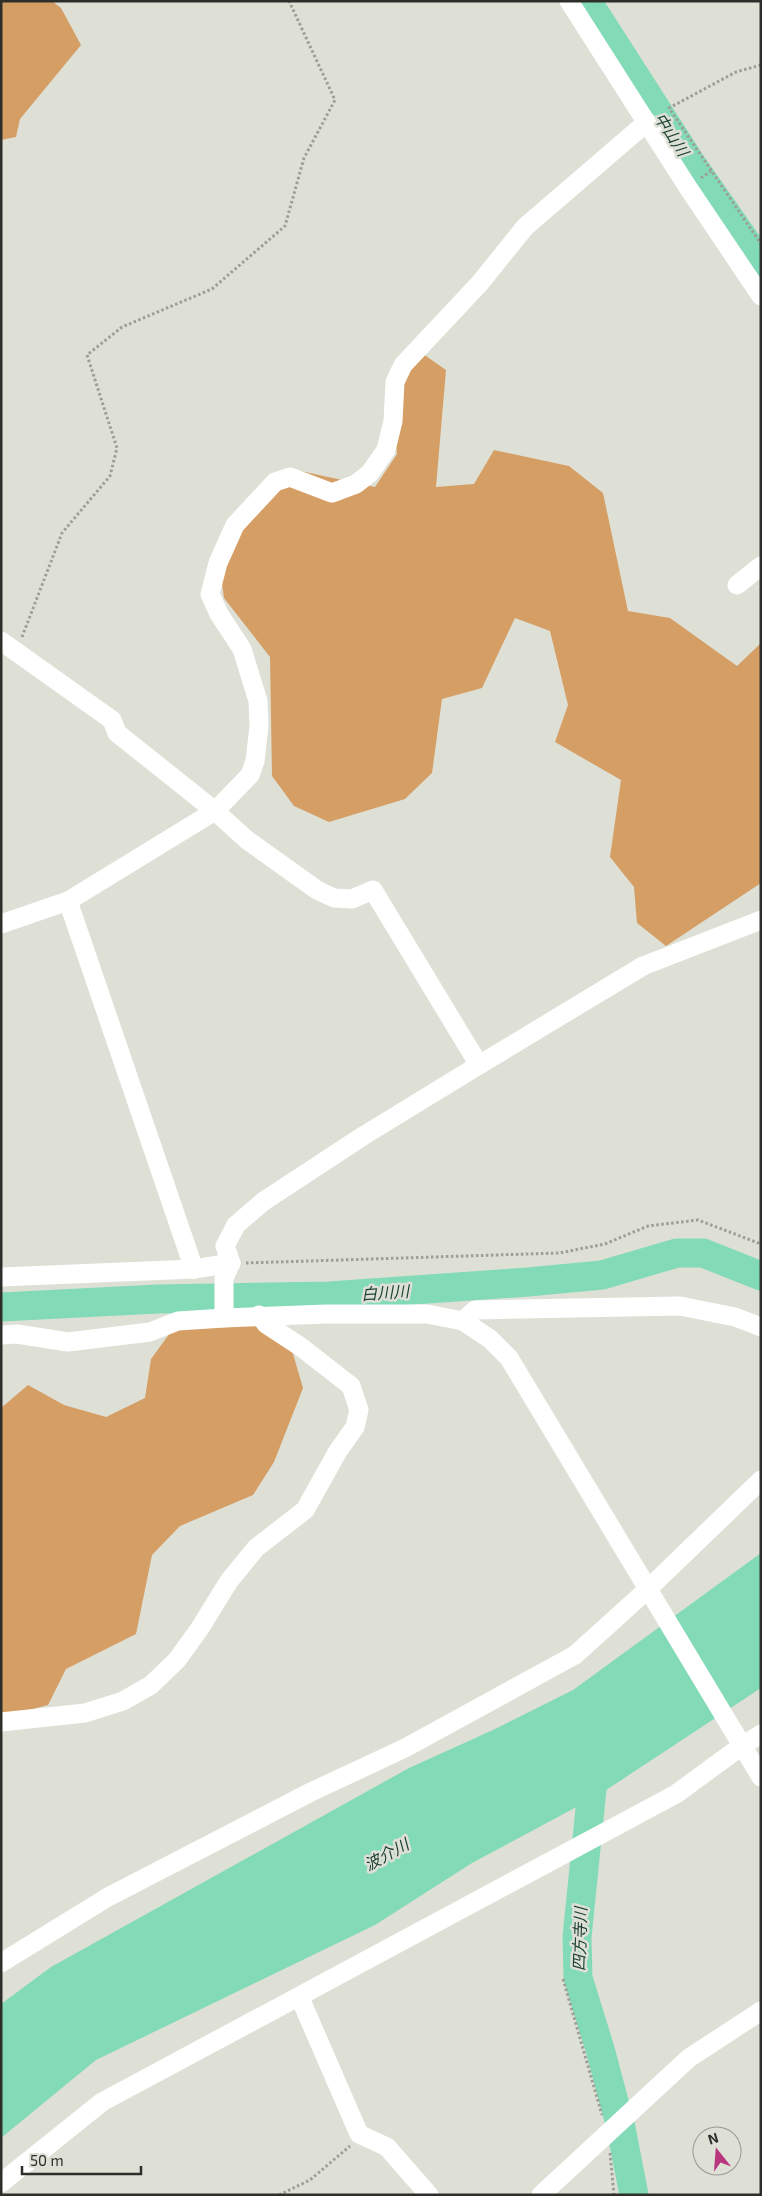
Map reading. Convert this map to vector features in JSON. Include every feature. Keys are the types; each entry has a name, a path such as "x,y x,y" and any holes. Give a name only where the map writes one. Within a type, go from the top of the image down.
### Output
{"street":[{"path":"569,1 761,296"},
{"path":"1,924 68,901 216,811 250,775 255,761 259,726 258,701 242,649 219,614 210,594 218,563 235,525 275,482 290,477 332,493 356,484 370,473 386,450 392,421 394,382 403,365 480,283 525,227 647,122"},
{"path":"737,585 761,566"},
{"path":"8,647 112,720 117,733 216,811 247,840 317,890 334,898 352,899 373,890 479,1065"},
{"path":"68,901 194,1269"},
{"path":"224,1312 227,1270 225,1246 236,1225 264,1201 364,1136 643,966 761,920"},
{"path":"1,1277 194,1269 227,1270"},
{"path":"463,1321 475,1310 680,1306 735,1317 761,1327"},
{"path":"1,1335 17,1334 68,1342 150,1332 178,1321 224,1312 259,1316 427,1314 463,1321 490,1339 509,1358 761,1777"},
{"path":"1,1722 85,1713 123,1701 151,1685 177,1660 200,1628 229,1581 256,1548 305,1510 338,1452 355,1427 359,1410 351,1386 301,1347 266,1324 259,1316"},
{"path":"1,1963 108,1897 311,1792 405,1748 575,1655 648,1589 761,1480"},
{"path":"1,2183 102,2102 259,2017 300,1998 676,1794 739,1739 761,1734"},
{"path":"300,1998 360,2134 387,2147 429,2195"},
{"path":"541,2195 690,2058 761,2011"}],"path":[{"path":"8,647 62,533 110,476 117,448 87,355 122,327 212,289 285,226 304,158 335,100 289,1"},
{"path":"761,65 736,72 669,108 761,244"},
{"path":"227,1270 559,1253 605,1244 648,1226 698,1220 761,1244"},
{"path":"563,1979 615,2126 614,2195"},
{"path":"279,2195 310,2180 350,2147 360,2134"}],"shaded area":[{"path":"1,1 52,1 61,8 81,45 20,119 16,137 1,140"},
{"path":"413,347 446,370 436,487 474,484 494,450 569,466 603,493 628,611 670,618 737,666 761,643 761,883 666,946 637,923 634,887 610,857 621,780 555,742 568,705 550,631 515,618 482,688 442,699 432,773 405,799 329,822 294,806 272,776 270,657 224,598 219,562 257,493 291,469 375,487 397,454 390,378"},
{"path":"175,1326 258,1326 291,1347 303,1388 274,1462 253,1495 180,1526 152,1555 136,1634 66,1669 48,1705 10,1715 1,1714 1,1408 28,1385 64,1405 106,1417 145,1398 151,1359"}],"water":[{"name":"波介川","path":"761,1553 761,1688 597,1796 472,1863 375,1925 96,2060 1,2138 1,2004 51,1967 409,1768 493,1730 573,1690"}],"waterway":[{"name":"中山川","path":"587,1 691,163 761,263"},
{"name":"白川川","path":"1,1307 158,1299 329,1296 528,1282 602,1275 677,1253 703,1253 761,1276"},
{"name":"四方寺川","path":"595,1760 577,1937 578,1978 600,2049 621,2128 634,2195"}]}
